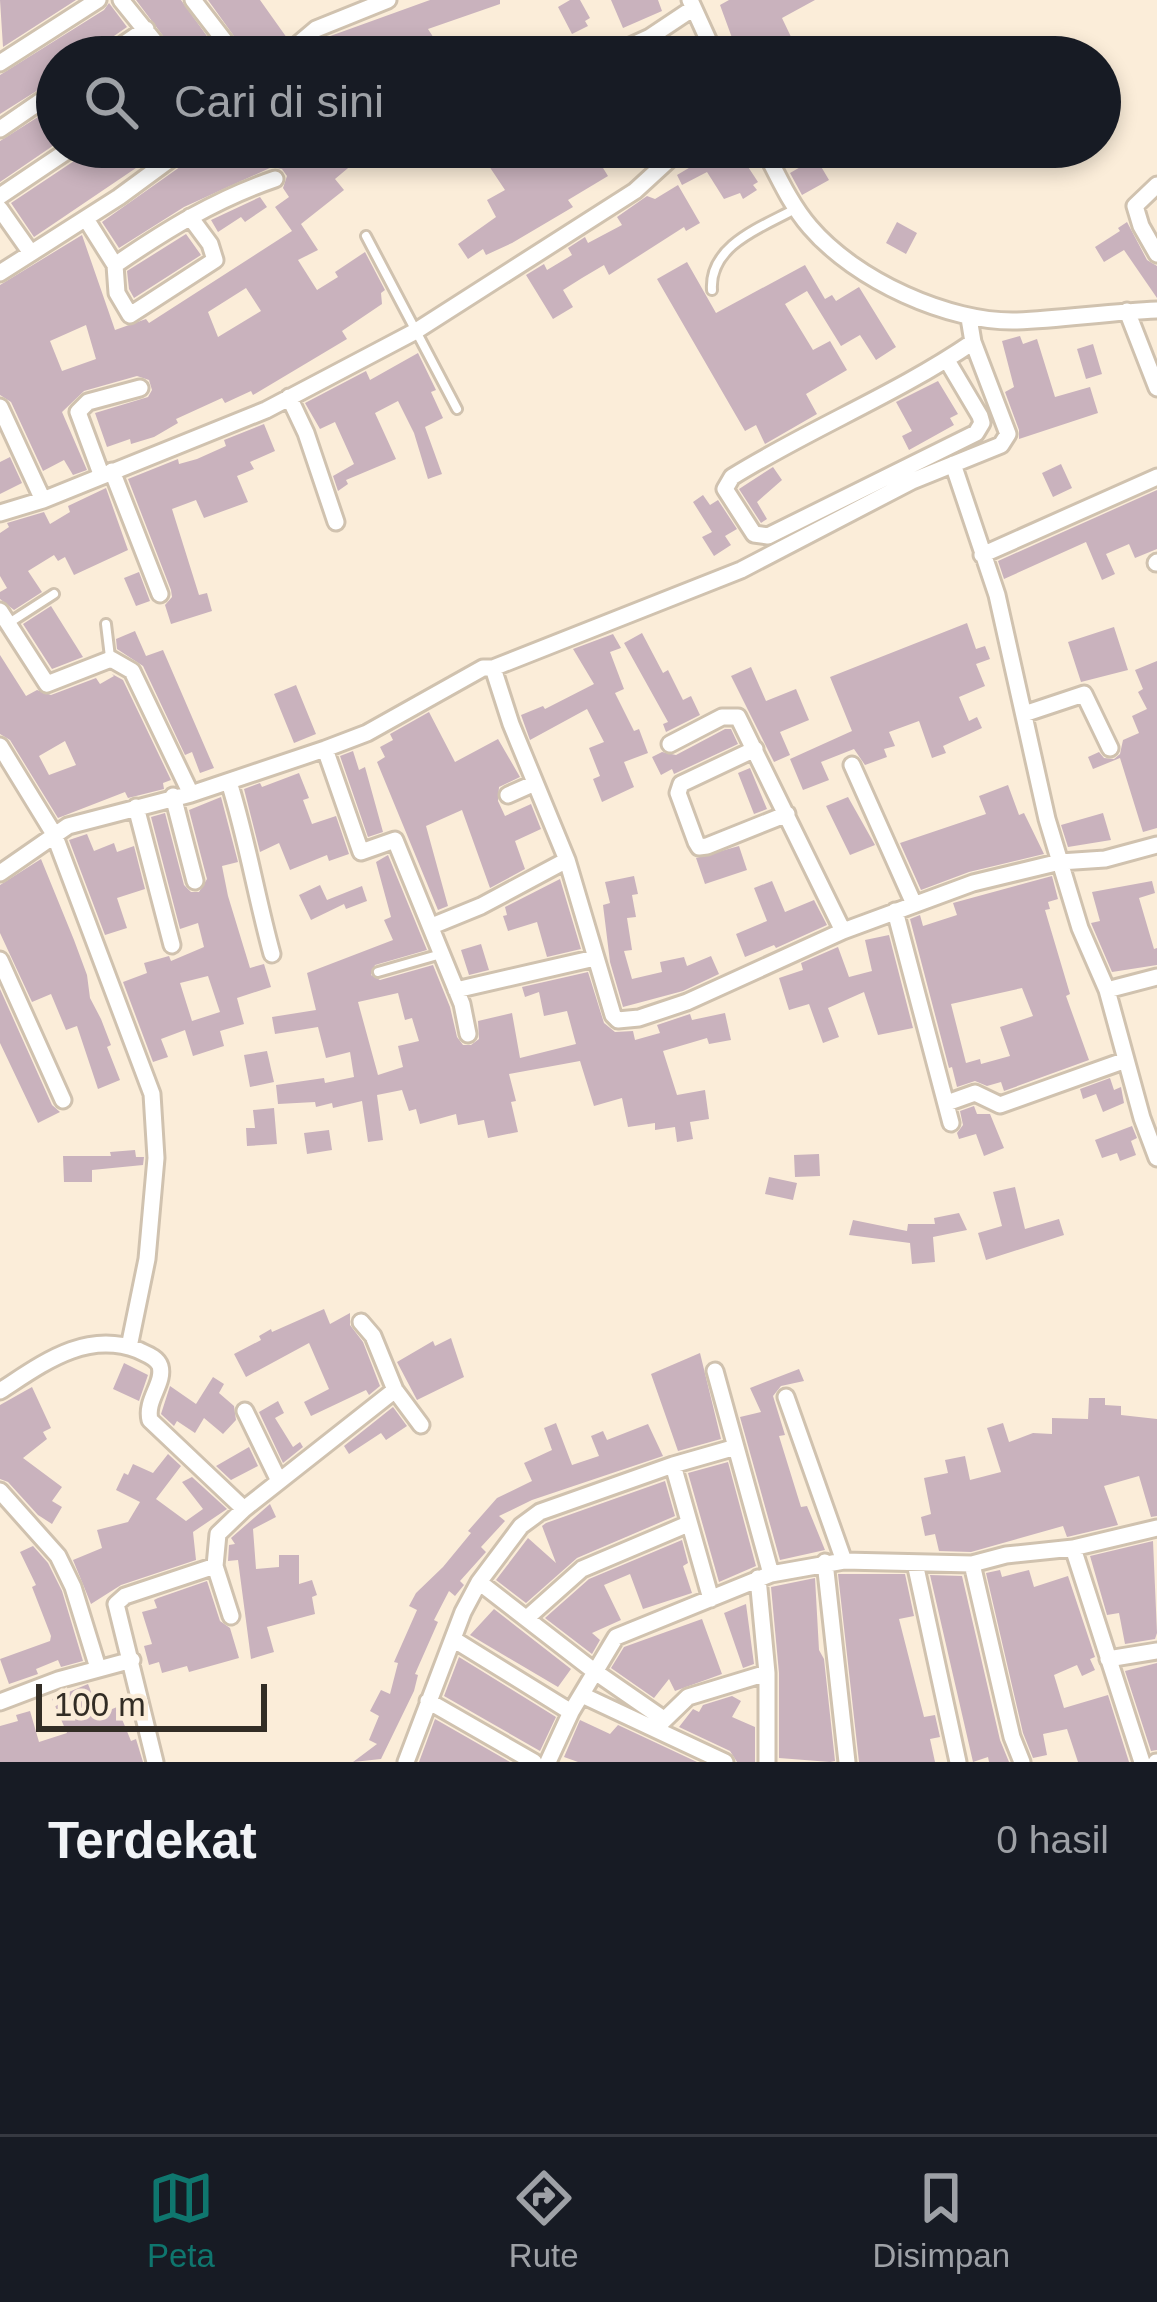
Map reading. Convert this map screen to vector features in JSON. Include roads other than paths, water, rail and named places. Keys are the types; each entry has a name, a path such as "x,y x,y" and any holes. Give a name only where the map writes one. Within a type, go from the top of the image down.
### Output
{"street":[{"path":"42,36 98,0"},
{"path":"121,0 151,36"},
{"path":"193,0 221,36"},
{"path":"308,36 388,0"},
{"path":"651,36 691,4 706,36"},
{"path":"136,36 146,29"},
{"path":"0,63 36,40"},
{"path":"0,129 36,104"},
{"path":"0,196 42,168"},
{"path":"0,273 158,168"},
{"path":"0,513 44,500 266,410 416,331 635,191 657,168"},
{"path":"774,168 796,208 841,257 892,288 969,318 1016,321 1157,310"},
{"path":"115,265 242,190 275,179"},
{"path":"1157,185 1135,206 1157,254"},
{"path":"0,209 31,254"},
{"path":"86,219 115,265 117,293 127,312 134,314 215,260 210,244 190,218"},
{"path":"1127,311 1157,388"},
{"path":"0,873 68,826 191,794 367,733 484,668 741,570 953,464 1001,445 1008,434 973,342 969,318"},
{"path":"948,362 980,416 976,433 768,536 754,534 725,489 732,477 948,362 973,342"},
{"path":"140,388 88,401 78,412 160,594"},
{"path":"289,397 307,433 336,522"},
{"path":"0,407 44,500"},
{"path":"953,464 997,595 1060,862 1080,928 1107,990 1157,1158"},
{"path":"982,555 1157,477"},
{"path":"4,618 50,685 111,659 132,670 191,794"},
{"path":"493,668 567,860 613,1015 620,1020 687,1002 843,931 973,883 1060,862 1105,859 1157,844"},
{"path":"1024,714 1084,694 1110,748"},
{"path":"670,744 732,715 738,717 843,931"},
{"path":"0,746 54,834 138,1050 154,1106 156,1158 147,1259 129,1347"},
{"path":"754,748 681,784 677,793 696,842 702,848 787,814"},
{"path":"325,749 361,852 395,840 443,954 468,1034"},
{"path":"852,765 914,904"},
{"path":"229,782 246,834 250,871 272,954"},
{"path":"508,795 535,783"},
{"path":"173,796 195,881"},
{"path":"136,807 172,945"},
{"path":"432,926 567,860"},
{"path":"895,911 951,1123"},
{"path":"456,990 595,958"},
{"path":"0,959 63,1100"},
{"path":"1107,990 1157,977"},
{"path":"947,1103 975,1094 1000,1105 1126,1060"},
{"path":"361,1322 371,1332 395,1390 421,1425"},
{"path":"0,1391 60,1352 129,1347 158,1361 161,1370 148,1403 150,1420 244,1510"},
{"path":"715,1371 764,1576 767,1762"},
{"path":"231,1616 215,1566 218,1534 395,1390"},
{"path":"786,1397 844,1561"},
{"path":"245,1411 279,1481"},
{"path":"406,1762 479,1582 532,1516 736,1447"},
{"path":"673,1465 712,1599"},
{"path":"0,1491 58,1556 73,1587 98,1668"},
{"path":"528,1616 582,1569 688,1524"},
{"path":"428,1701 547,1761 593,1671 619,1635 764,1576 825,1562 972,1564 1157,1528"},
{"path":"1073,1548 1142,1762"},
{"path":"825,1562 847,1762"},
{"path":"915,1563 958,1762"},
{"path":"972,1564 1012,1738 1022,1762"},
{"path":"154,1762 116,1609 119,1599 215,1566"},
{"path":"479,1582 660,1723 725,1762"},
{"path":"453,1639 571,1712"},
{"path":"1108,1659 1157,1652"},
{"path":"0,1702 132,1660"},
{"path":"660,1723 688,1697 767,1673"},
{"path":"582,1695 660,1723"}],"lane":[{"path":"712,290 715,267 732,245 796,208"},
{"path":"366,236 457,409"},
{"path":"4,618 53,594"},
{"path":"106,624 111,659"},
{"path":"378,972 443,954"}]}
